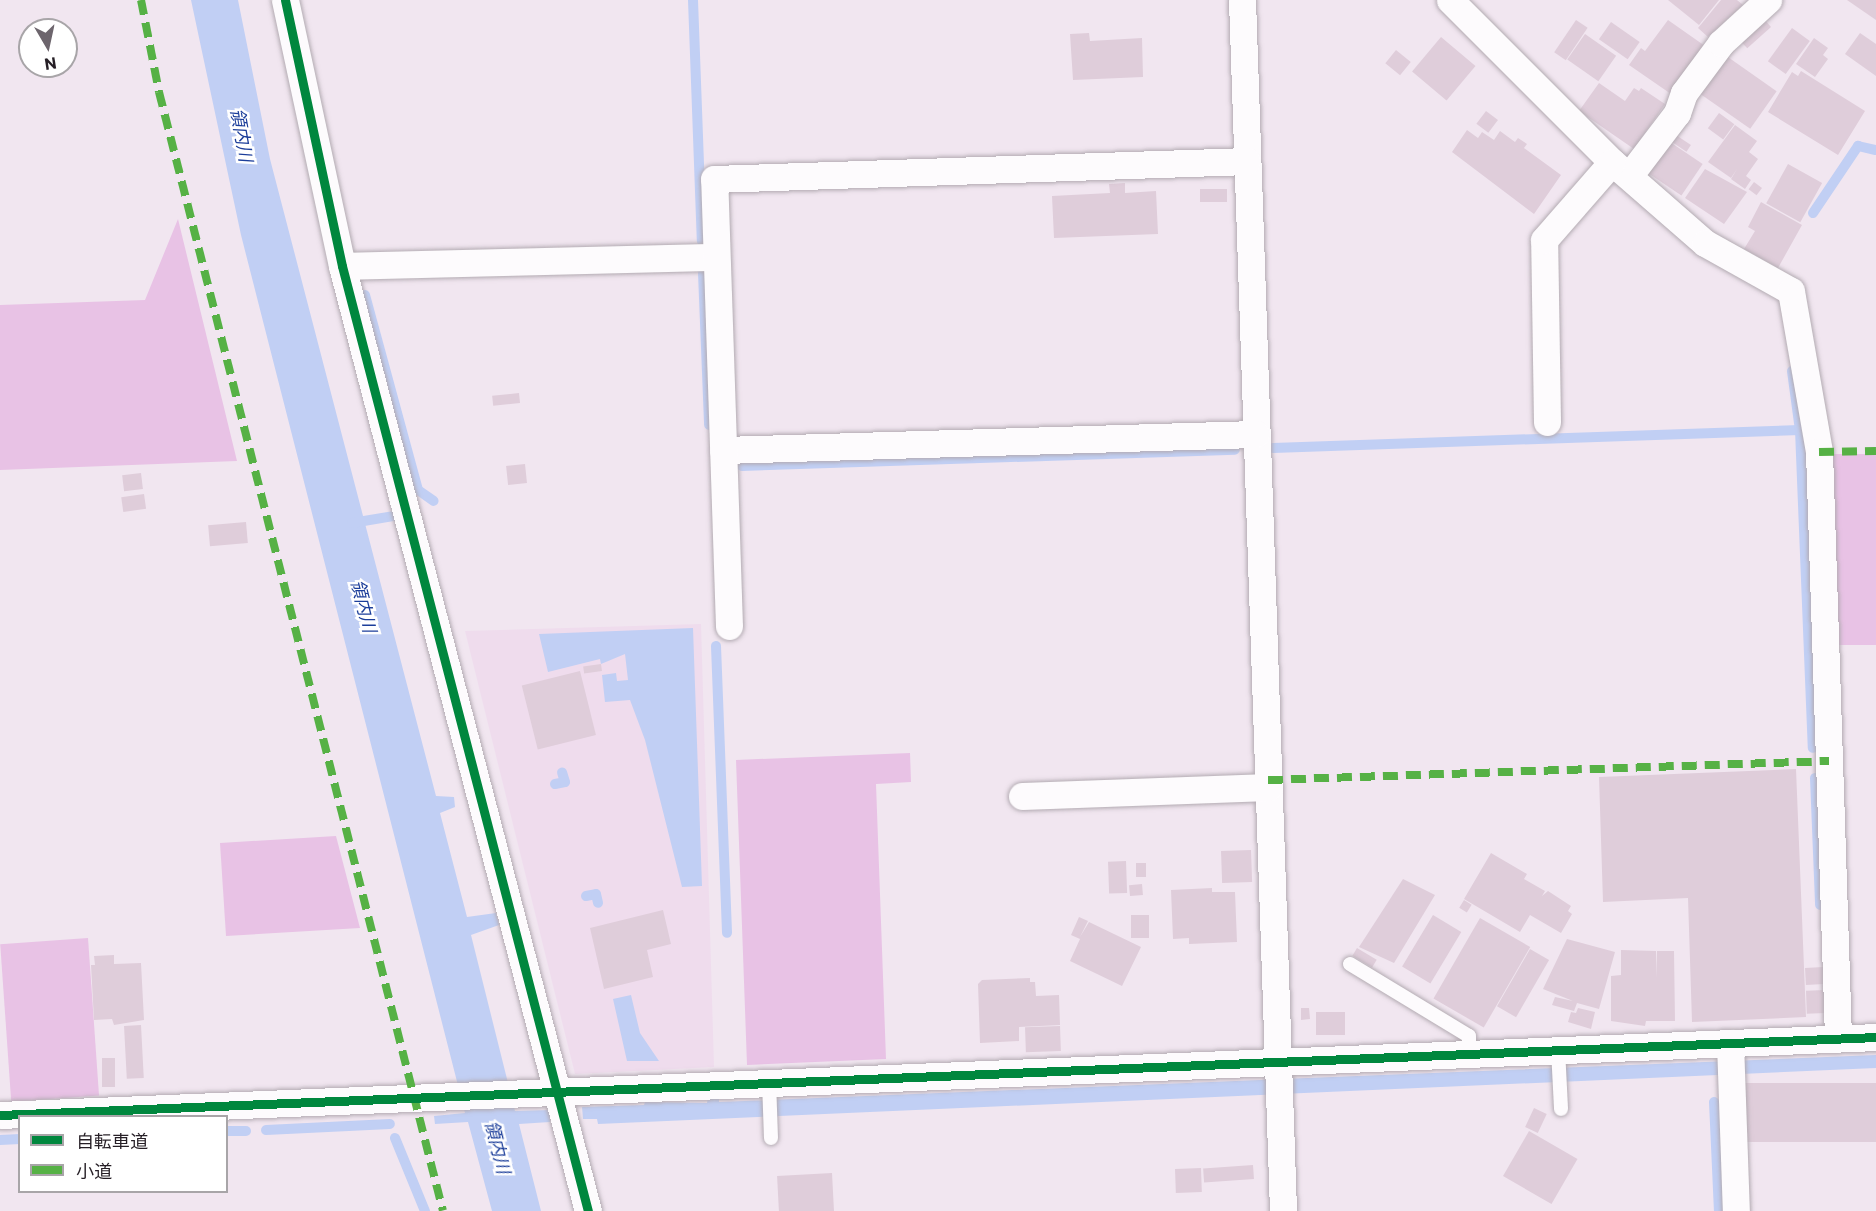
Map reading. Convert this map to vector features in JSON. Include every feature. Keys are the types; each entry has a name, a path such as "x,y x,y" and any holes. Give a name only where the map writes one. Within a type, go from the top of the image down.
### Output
{"street":[{"path":"285,0 342,266 588,1211"},
{"path":"1242,0 1283,1211"},
{"path":"1450,0 1620,169 1705,243 1791,291 1819,452 1838,1038"},
{"path":"1547,422 1544,240 1677,113 1684,93 1721,43 1768,0"},
{"path":"729,626 714,180 1247,161"},
{"path":"342,266 716,257"},
{"path":"723,450 1256,434"},
{"path":"1022,796 1269,787"},
{"path":"0,1115 555,1090 769,1088 1277,1065 1469,1053 1730,1059 1838,1038 1876,1037"},
{"path":"1730,1059 1736,1211"}],"lane":[{"path":"1350,964 1469,1036 1469,1053"},
{"path":"1558,1056 1561,1109"},
{"path":"769,1088 771,1138"}],"shaded area":[{"path":"178,219 237,461 0,470 0,305 145,300"},
{"path":"1825,454 1876,454 1876,645 1825,645"},
{"path":"701,624 714,1067 575,1074 465,631"},
{"path":"910,753 911,782 876,784 886,1059 747,1065 736,760"},
{"path":"336,836 360,928 226,936 220,843"},
{"path":"88,938 99,1096 11,1102 0,944"}],"water":[{"name":"領内川","path":"191,0 238,0 270,159 436,796 454,797 455,807 440,813 467,917 496,913 499,925 471,935 515,1111 551,1110 550,1122 519,1124 541,1211 492,1211 468,1122 435,1124 434,1116 465,1113 241,235"},
{"path":"693,628 702,886 682,887 645,740 630,700 605,702 602,675 616,673 617,681 628,680 625,654 601,664 600,659 548,672 539,634"},
{"path":"631,995 640,1033 659,1061 627,1061 613,999"},
{"path":"1876,1055 1876,1068 598,1124 597,1119 583,1119 582,1107 644,1105 645,1102 707,1103 708,1098 719,1098 719,1102"}],"building":[{"path":"1668,0 1719,0 1699,25"},
{"path":"1721,0 1737,0 1743,5 1708,37 1698,28"},
{"path":"1847,0 1876,0 1876,20"},
{"path":"1763,18 1771,27 1747,48 1739,39"},
{"path":"1576,20 1588,28 1566,60 1554,52"},
{"path":"1668,20 1705,46 1671,94 1629,65 1641,48 1645,51"},
{"path":"1611,22 1640,42 1628,59 1599,39"},
{"path":"1792,28 1810,41 1786,74 1768,61"},
{"path":"1089,33 1090,41 1142,38 1143,77 1073,80 1070,34"},
{"path":"1860,33 1876,44 1876,76 1845,54"},
{"path":"1585,34 1616,56 1598,81 1567,59"},
{"path":"1441,37 1475,66 1447,100 1412,71"},
{"path":"1814,38 1828,48 1823,55 1828,59 1815,77 1796,64"},
{"path":"1396,50 1411,62 1400,75 1385,63"},
{"path":"1725,55 1777,91 1750,129 1699,93"},
{"path":"1801,71 1865,111 1838,155 1768,112 1792,72 1798,76"},
{"path":"1599,83 1625,101 1634,88 1639,91 1641,88 1665,104 1634,149 1579,111"},
{"path":"1486,111 1498,120 1488,133 1476,124"},
{"path":"1719,113 1734,124 1723,140 1708,128"},
{"path":"1735,125 1757,141 1749,152 1758,159 1746,176 1751,180 1745,189 1731,179 1737,169 1731,178 1708,162"},
{"path":"1467,130 1478,138 1482,132 1494,140 1500,131 1515,142 1518,138 1527,144 1524,148 1561,175 1534,214 1452,152"},
{"path":"1676,135 1691,145 1686,152 1672,142"},
{"path":"1667,140 1703,164 1681,196 1646,172"},
{"path":"1788,164 1822,183 1800,222 1766,203"},
{"path":"1705,169 1747,192 1724,224 1685,198"},
{"path":"1754,182 1762,188 1757,195 1749,189"},
{"path":"1125,183 1125,193 1156,191 1158,234 1054,238 1052,196 1110,193 1109,184"},
{"path":"1200,189 1227,189 1227,202 1200,202"},
{"path":"1761,202 1802,225 1778,268 1744,249 1755,231 1748,227"},
{"path":"519,393 520,403 493,406 492,396"},
{"path":"525,464 527,483 508,485 506,466"},
{"path":"141,473 143,489 124,491 122,475"},
{"path":"144,494 146,509 123,512 121,497"},
{"path":"246,522 248,543 210,546 208,525"},
{"path":"601,664 602,671 584,673 583,667"},
{"path":"580,671 596,735 538,750 522,686"},
{"path":"1796,769 1806,1017 1692,1022 1688,898 1603,902 1599,777"},
{"path":"1251,850 1252,882 1222,883 1221,851"},
{"path":"1491,853 1527,874 1524,879 1545,891 1542,896 1548,891 1571,906 1568,911 1572,914 1561,933 1530,915 1520,932 1464,899"},
{"path":"1126,861 1127,893 1109,894 1108,862"},
{"path":"1136,863 1146,863 1146,877 1136,877"},
{"path":"1403,879 1435,895 1394,963 1359,947"},
{"path":"1142,884 1143,895 1130,896 1129,885"},
{"path":"1212,888 1212,892 1235,892 1237,942 1189,944 1189,938 1173,939 1171,890"},
{"path":"1464,900 1472,905 1467,912 1459,908"},
{"path":"663,910 671,944 647,950 653,977 604,989 590,928"},
{"path":"1131,915 1149,915 1149,938 1131,938"},
{"path":"1433,915 1461,932 1430,983 1402,966"},
{"path":"1079,917 1088,921 1080,937 1089,922 1141,947 1122,986 1070,961 1080,939 1071,935"},
{"path":"1480,918 1530,947 1484,1028 1434,999"},
{"path":"1567,939 1615,952 1599,1009 1577,1003 1574,1011 1552,1005 1555,997 1573,1001 1543,989"},
{"path":"1357,948 1377,960 1372,968 1352,956"},
{"path":"1530,949 1549,960 1516,1017 1497,1006"},
{"path":"1621,950 1656,951 1656,978 1657,951 1674,951 1675,1021 1646,1021 1645,1026 1611,1021 1611,976 1621,975"},
{"path":"114,955 114,964 141,963 144,1020 114,1025 112,1019 94,1020 91,965 95,965 94,956"},
{"path":"1823,967 1824,984 1806,985 1805,968"},
{"path":"1030,978 1030,982 1035,982 1036,996 1059,995 1060,1025 1019,1027 1019,1041 980,1043 978,984 982,980"},
{"path":"1825,990 1826,1013 1807,1014 1806,991"},
{"path":"1301,1008 1309,1008 1310,1019 1301,1020"},
{"path":"1578,1008 1595,1012 1591,1029 1568,1022 1571,1012 1576,1013"},
{"path":"1316,1012 1345,1012 1345,1035 1316,1035"},
{"path":"141,1025 144,1078 127,1079 124,1026"},
{"path":"1060,1026 1061,1051 1026,1052 1025,1027"},
{"path":"102,1058 115,1058 115,1087 102,1087"},
{"path":"1745,1083 1876,1083 1876,1142 1745,1142"},
{"path":"1534,1108 1547,1114 1538,1133 1525,1127"},
{"path":"1529,1131 1577,1159 1551,1204 1503,1176"},
{"path":"1253,1165 1254,1179 1204,1182 1203,1168"},
{"path":"1201,1168 1202,1192 1176,1193 1175,1169"},
{"path":"832,1173 834,1211 779,1211 777,1176"}],"waterway":[{"path":"693,0 702,241"},
{"path":"1813,213 1858,146 1876,150"},
{"path":"703,273 709,425"},
{"path":"365,295 418,490 434,501"},
{"path":"1792,371 1800,430 1813,748"},
{"path":"1273,448 1800,430"},
{"path":"742,466 1235,450"},
{"path":"352,523 394,516"},
{"path":"716,646 727,933"},
{"path":"555,784 565,782 562,772"},
{"path":"1815,778 1820,905"},
{"path":"586,896 596,894 598,903"},
{"path":"1714,1102 1719,1211"},
{"path":"266,1130 390,1124"},
{"path":"228,1131 246,1131"},
{"path":"395,1138 425,1211"},
{"path":"0,1140 18,1139"}],"marked path":[{"path":"141,0 159,92 443,1211"},
{"path":"1819,452 1876,451"},
{"path":"1268,780 1829,761"}],"cycle path":[{"path":"285,0 342,266 588,1211"},
{"path":"0,1115 1876,1037"}]}
